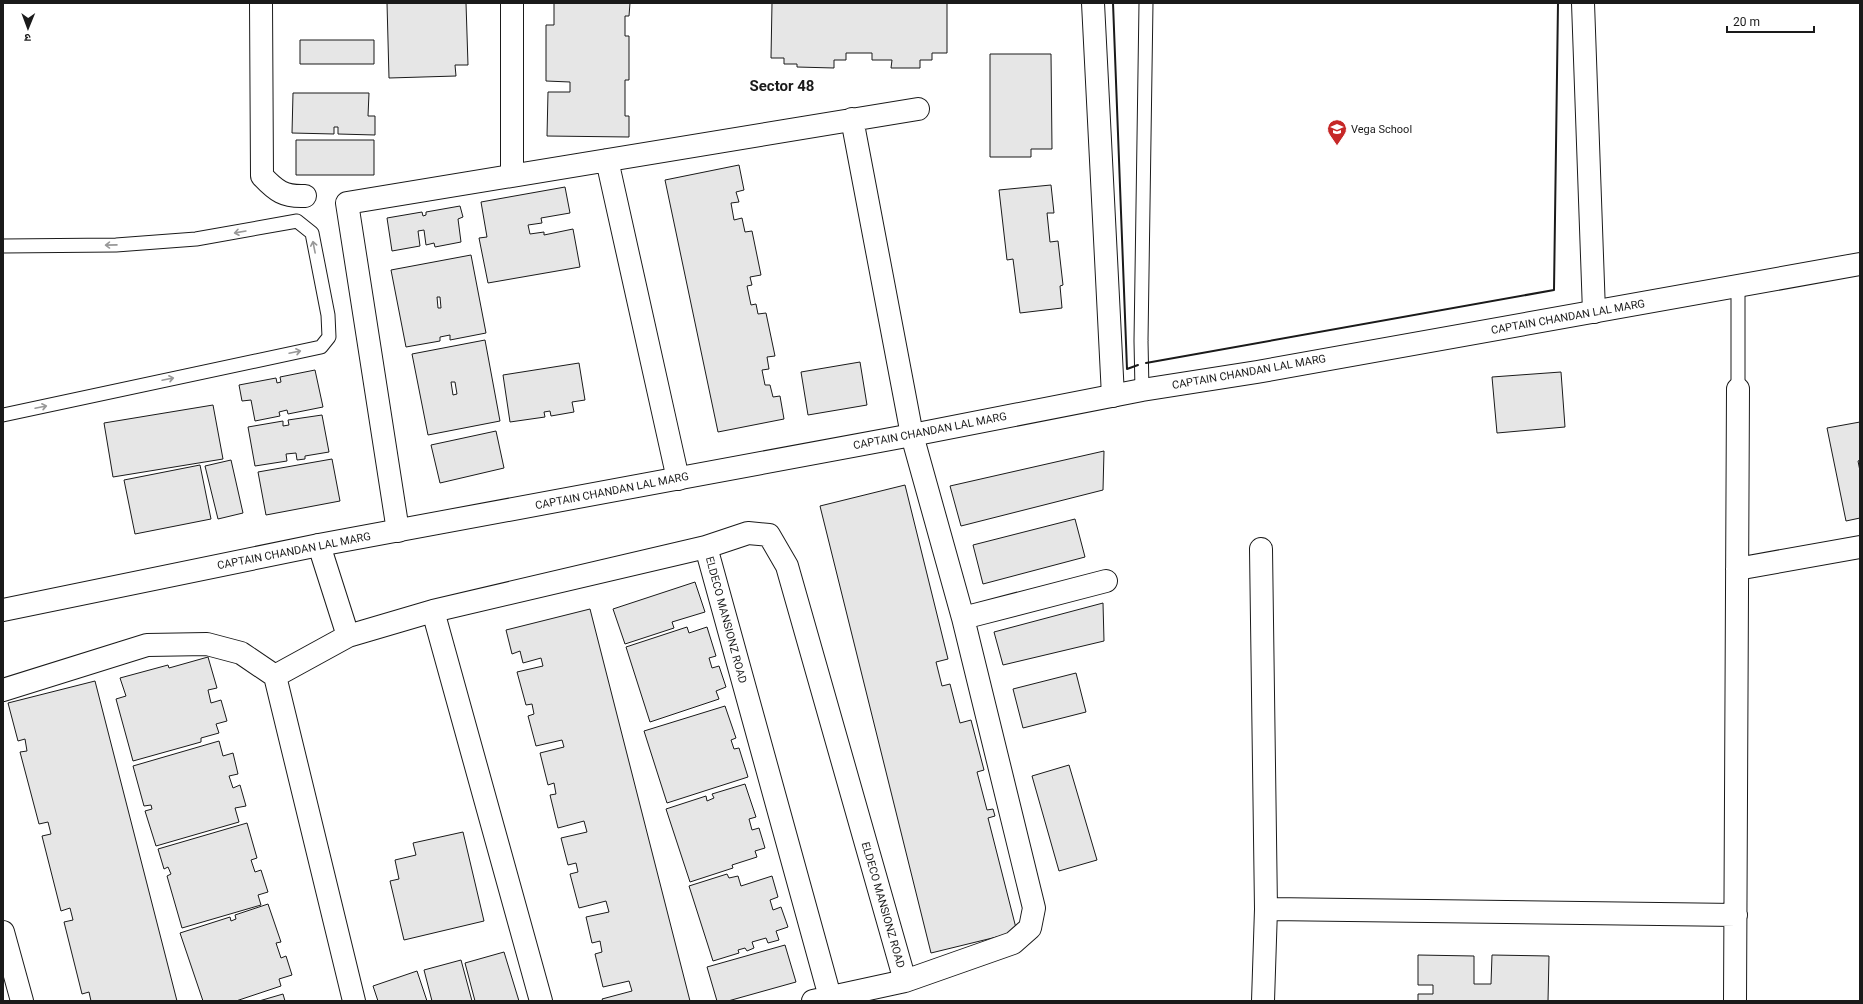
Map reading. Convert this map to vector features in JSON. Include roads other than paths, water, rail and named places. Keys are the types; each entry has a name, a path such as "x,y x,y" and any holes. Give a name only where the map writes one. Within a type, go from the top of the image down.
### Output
{"street":[{"path":"262,3 262,176 273,189 291,196 305,196"},
{"path":"512,3 512,176"},
{"path":"1093,3 1114,396"},
{"path":"1583,3 1594,312"},
{"path":"398,531 347,203 918,109"},
{"path":"822,999 904,980 1013,943 1030,928 1034,908 963,618 912,435 852,119"},
{"path":"607,160 678,479"},
{"name":"CAPTAIN CHANDAN LAL MARG","path":"3,610 319,545 912,435 1142,390 1257,372 1860,264"},
{"path":"1735,1001 1738,389"},
{"name":"ELDECO MANSIONZ ROAD","path":"822,999 706,547 748,533 769,535 787,566 904,980"},
{"path":"319,545 348,636"},
{"path":"275,676 348,636 433,611 706,547"},
{"path":"1737,569 1860,548"},
{"path":"1261,549 1266,908 1263,1001"},
{"path":"963,618 1106,581"},
{"path":"433,611 541,1001"},
{"path":"3,690 147,645 207,644 241,653 275,676 354,1001"},
{"path":"1266,908 1736,915"},
{"path":"3,932 22,1001"}],"lane":[{"path":"1142,390 1141,341 1146,3"},
{"path":"3,246 116,245 196,239 297,221 312,232 328,314 329,337 321,347 3,415"},
{"path":"1738,286 1738,389"}],"place":[{"name":"Vega School","path":"1337,146"}],"district":[{"name":"Sector 48","path":"782,86"}]}
